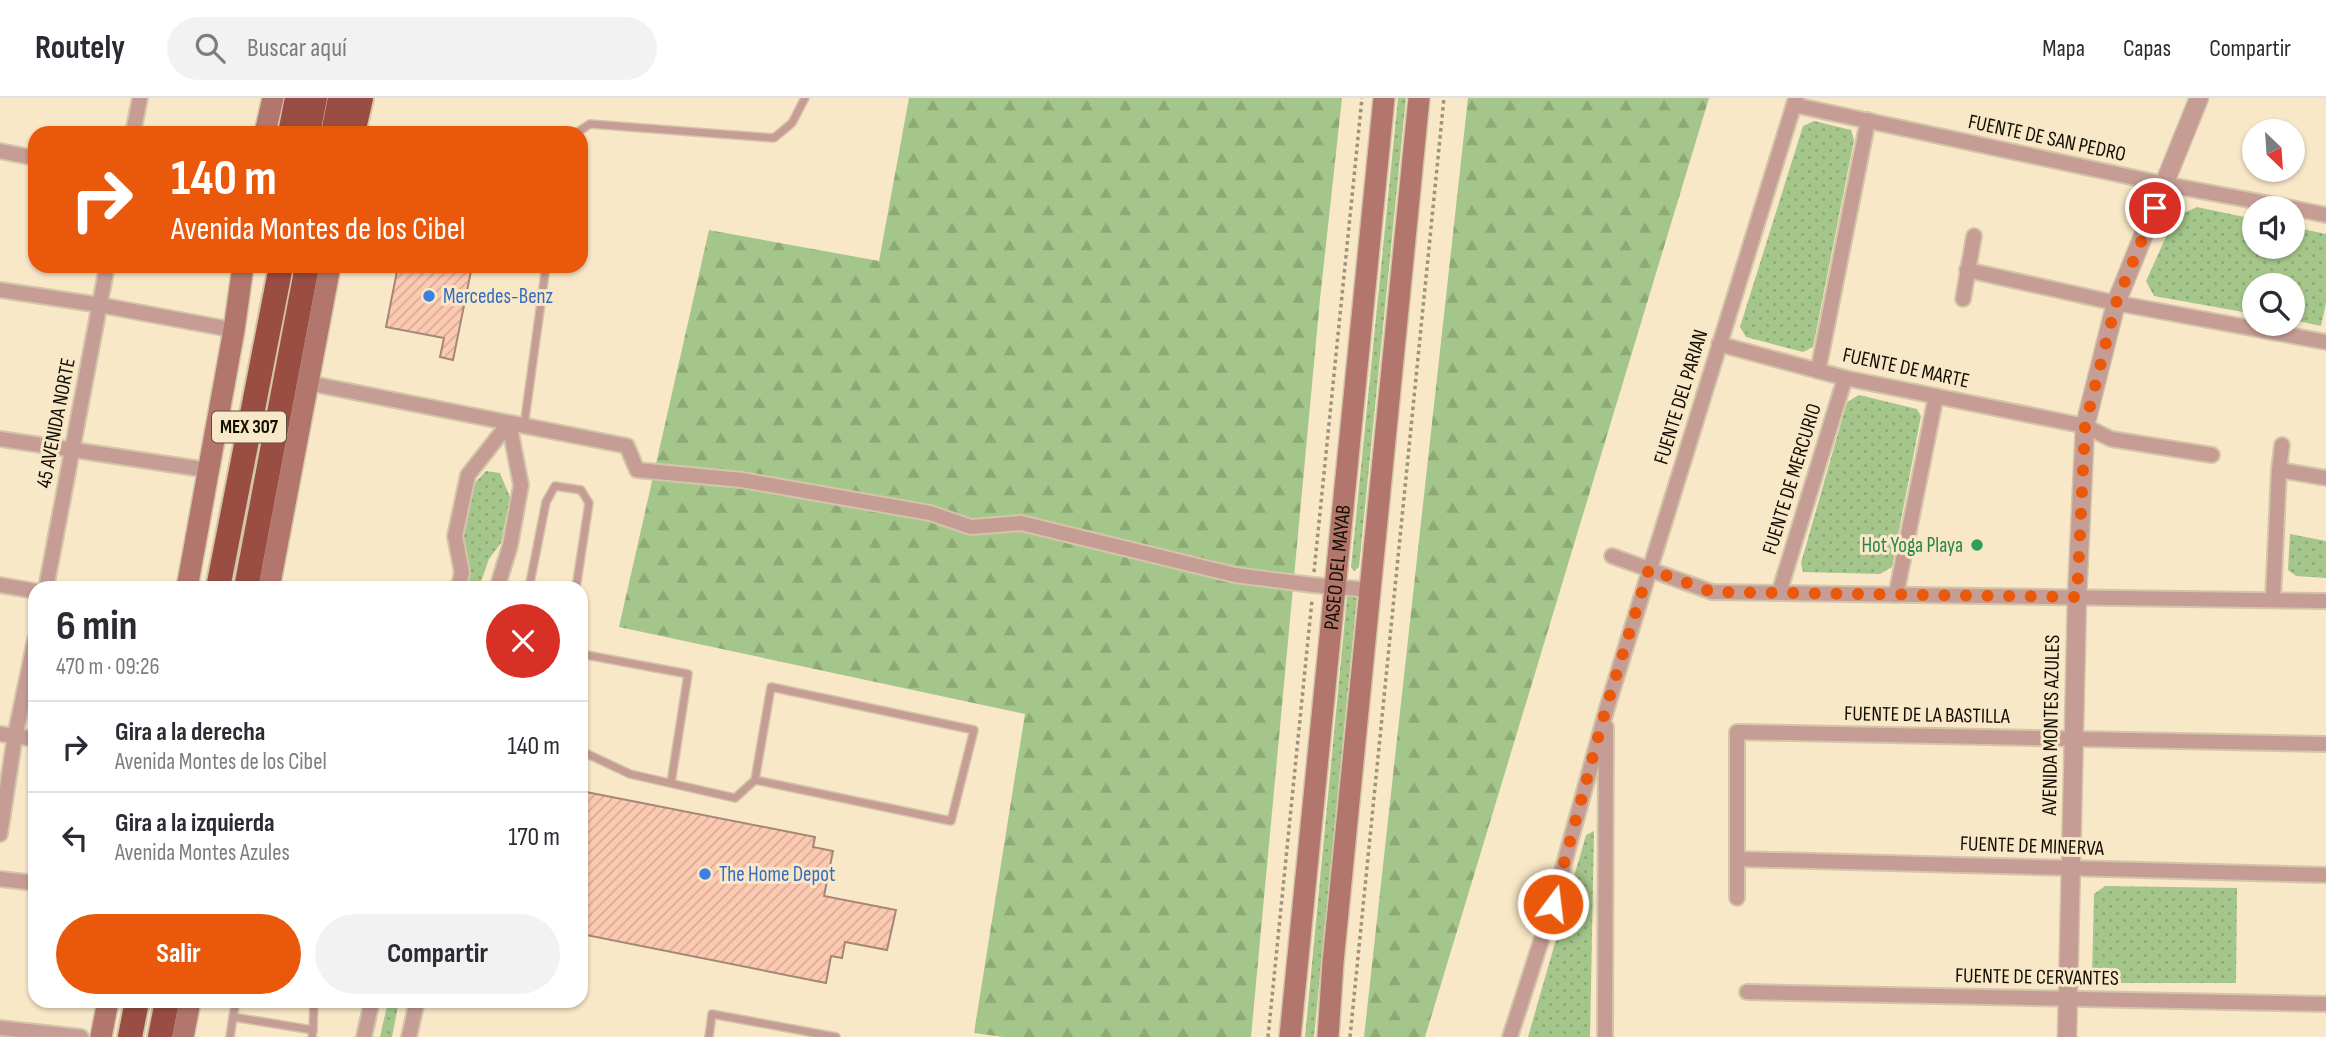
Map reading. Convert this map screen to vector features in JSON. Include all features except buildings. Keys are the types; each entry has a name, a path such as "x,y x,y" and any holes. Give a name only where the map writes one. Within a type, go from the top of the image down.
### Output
{"highway":[{"path":"291,126 297,98"},
{"path":"309,126 315,98"},
{"path":"334,126 340,98"},
{"path":"355,126 361,98"},
{"path":"230,525 237,433 265,273"},
{"name":"MEX 307","path":"219,581 280,273"},
{"name":"MEX 307","path":"247,581 306,273"},
{"path":"262,504 284,444 321,273"},
{"path":"130,1037 136,1008"},
{"path":"160,1037 166,1008"}],"main road":[{"path":"267,126 273,98"},
{"name":"PASEO DEL MAYAB","path":"1290,1037 1384,98"},
{"name":"PASEO DEL MAYAB","path":"1328,1037 1335,936 1419,98"},
{"path":"188,581 242,273"},
{"path":"271,581 329,273"},
{"path":"101,1037 107,1008"},
{"path":"183,1037 189,1008"}],"street":[{"path":"134,126 140,98"},
{"name":"AVENIDA MONTES AZULES","path":"2067,1037 2077,597 2085,426 2116,303 2199,98"},
{"name":"FUENTE DE SAN PEDRO","path":"1795,102 2164,184 2242,199"},
{"name":"FUENTE DEL PARIAN","path":"1510,1037 1553,904 1606,708 1795,102"},
{"path":"1818,371 1868,120"},
{"path":"0,151 28,157"},
{"name":"FUENTE DE SAN PEDRO","path":"2305,211 2326,215"},
{"path":"1963,299 1974,236"},
{"path":"1967,270 2116,303 2326,342"},
{"name":"45 AVENIDA NORTE","path":"47,581 106,273"},
{"path":"0,290 234,330"},
{"name":"FUENTE DE MARTE","path":"1719,344 1845,378 2085,426 2110,439 2212,455"},
{"name":"FUENTE DE MERCURIO","path":"1779,593 1845,378"},
{"path":"309,383 627,446 637,470 755,483 930,513 971,527 1021,523 1236,575 1370,590"},
{"path":"1896,595 1936,396"},
{"path":"460,581 462,572 454,536 468,475 509,423"},
{"path":"499,581 510,546 522,485 509,423"},
{"path":"0,439 208,470"},
{"path":"2273,600 2282,445"},
{"path":"2279,470 2326,478"},
{"path":"1612,556 1712,592 2326,601"},
{"path":"0,585 28,590"},
{"path":"0,834 28,674"},
{"name":"FUENTE DEL PARIAN","path":"1605,1037 1606,708"},
{"name":"FUENTE DE LA BASTILLA","path":"1737,859 1737,732 2326,744"},
{"path":"0,734 28,738"},
{"path":"1737,859 1737,898"},
{"name":"FUENTE DE MINERVA","path":"1737,859 2326,875"},
{"path":"0,879 28,882"},
{"name":"FUENTE DE CERVANTES","path":"1747,992 2326,1003"},
{"path":"364,1037 370,1008"},
{"path":"409,1037 415,1008"},
{"path":"0,1028 81,1037"}],"lane":[{"path":"587,126 590,124 774,138 792,122 804,98"},
{"path":"524,426 545,273"},
{"path":"530,581 545,502 555,486 581,490 589,503 577,581"},
{"path":"588,655 688,674 671,783"},
{"path":"588,754 630,774 735,798 754,780 771,687 974,730 951,821 754,780"},
{"path":"230,1037 235,1008"},
{"path":"233,1017 313,1034 314,1008"},
{"path":"709,1037 712,1014 836,1037"}],"path":[{"path":"1268,1037 1362,98"},
{"path":"1350,1037 1444,98"}],"green space":[{"path":"909,98 1342,98 1320,299 1251,1037 1003,1037 974,1033 1025,714 619,627 709,230 879,261"},
{"path":"1398,98 1406,98 1359,567 1354,571 1351,567"},
{"path":"1468,98 1709,98 1425,1037 1364,1037"},
{"path":"1814,121 1851,130 1854,140 1813,347 1803,352 1746,337 1740,327 1803,126"},
{"path":"2197,207 2242,216 2242,259 2305,259 2305,230 2326,234 2326,303 2321,326 2305,323 2305,273 2242,273 2242,312 2154,296 2146,281 2175,217"},
{"path":"1859,395 1917,409 1921,416 1892,567 1880,574 1803,572 1801,563 1847,402"},
{"path":"486,471 500,473 510,497 501,543 489,559 481,581 467,581 467,553 461,536 470,488"},
{"path":"2290,534 2326,541 2326,578 2296,576 2288,570"},
{"path":"1353,594 1357,597 1314,1037 1305,1037 1347,597"},
{"path":"1594,831 1590,1037 1528,1037 1586,835"},
{"path":"2105,886 2237,888 2236,983 2101,983 2092,976 2094,894"},
{"path":"386,1008 398,1008 392,1037 380,1037"}],"place":[{"name":"Mercedes-Benz","path":"429,296"},
{"name":"Hot Yoga Playa","path":"1977,545"},
{"name":"The Home Depot","path":"705,874"}],"route":[{"path":"1553,904 1606,708 1649,569 1712,592 2077,597 2085,426 2116,303 2155,208"}]}
